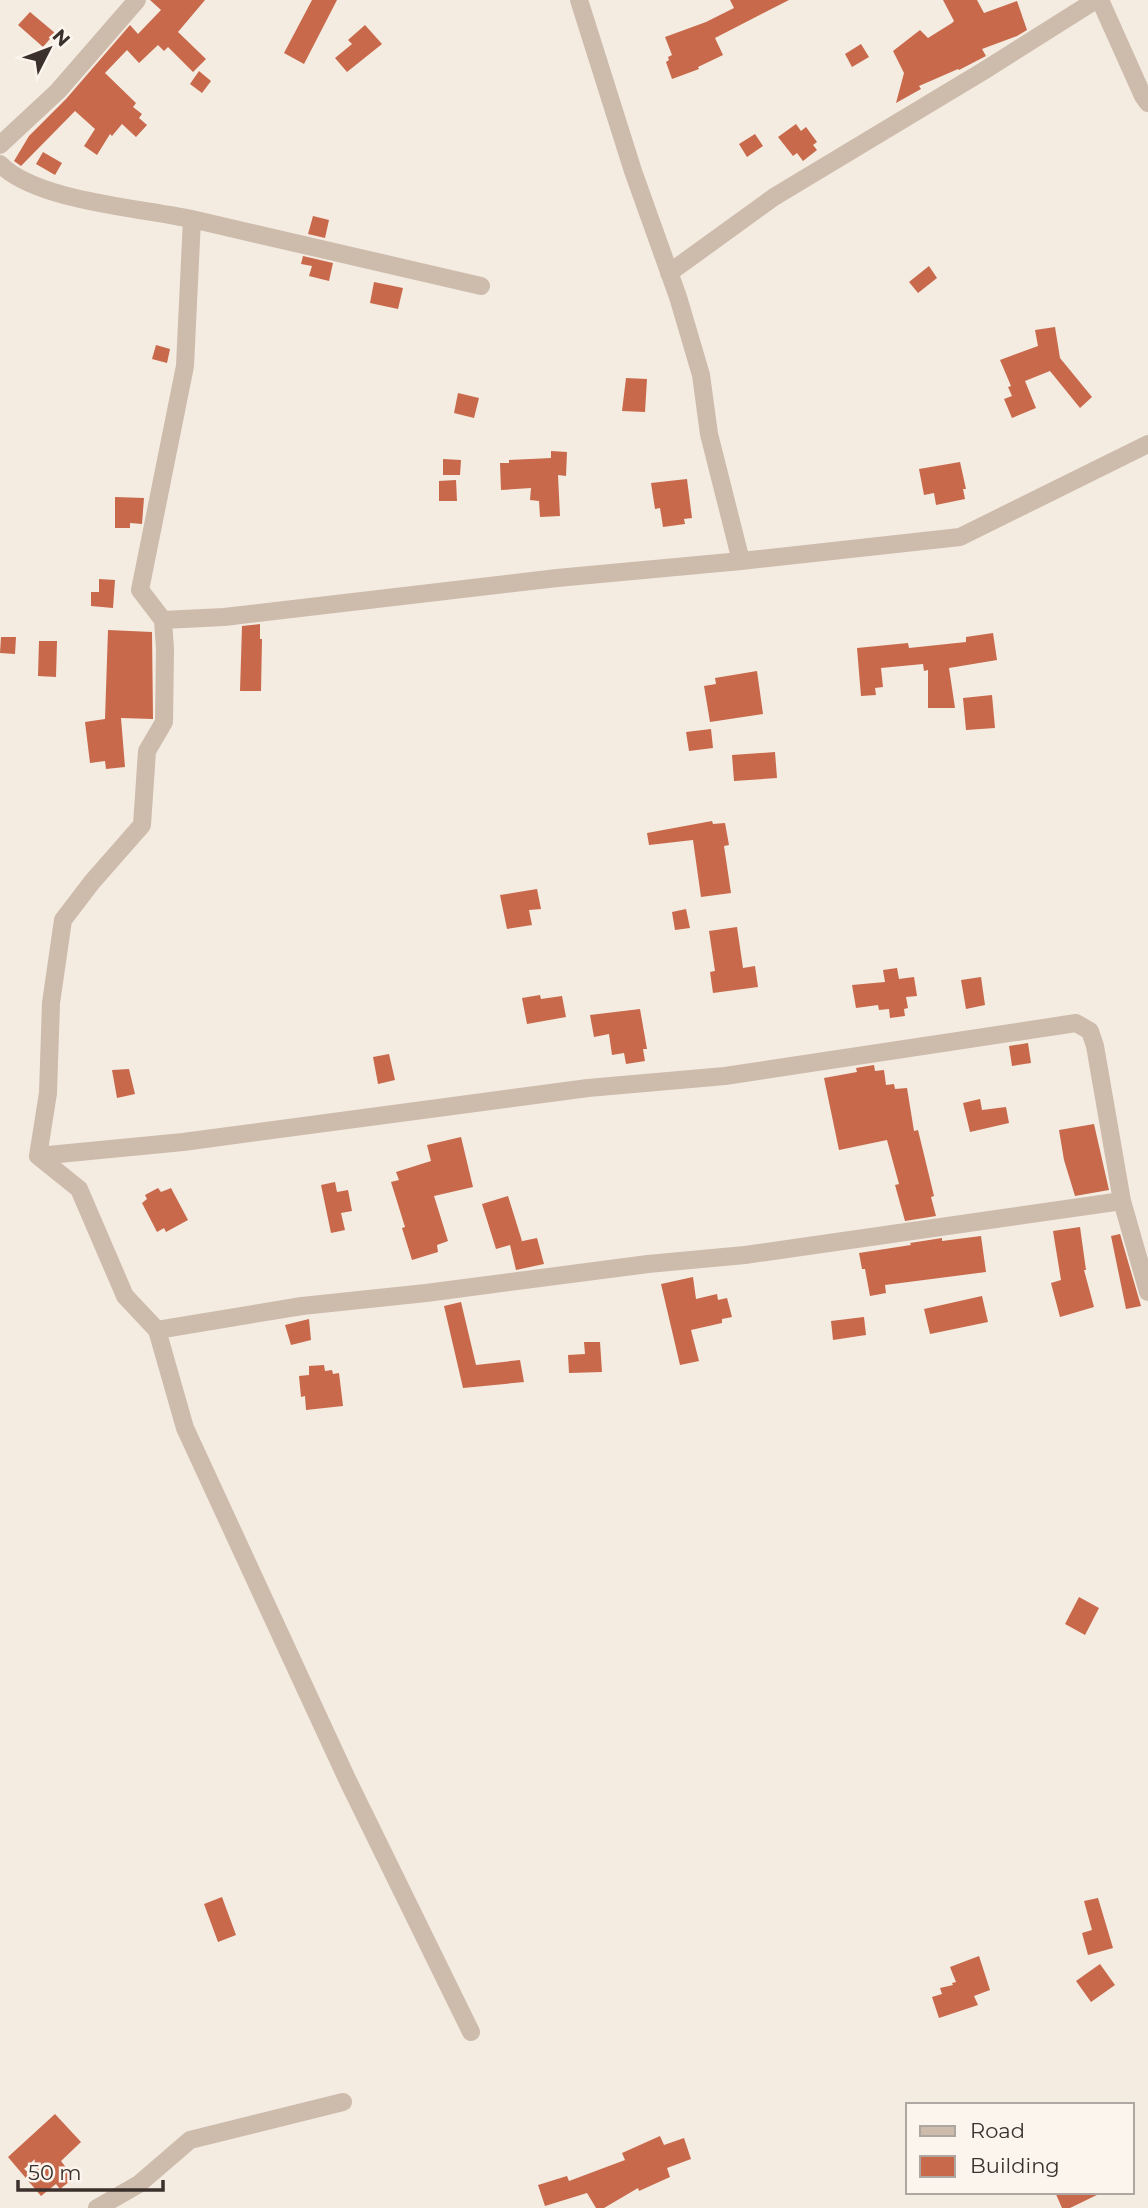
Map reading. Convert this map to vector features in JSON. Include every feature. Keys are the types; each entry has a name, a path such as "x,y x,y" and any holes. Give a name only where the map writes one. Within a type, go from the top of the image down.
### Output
{"street":[{"path":"0,145 58,91 137,0"},
{"path":"579,0 701,375 709,434 741,562"},
{"path":"669,273 774,197 1098,0 1148,103"},
{"path":"0,164 9,173 30,184 81,199 192,219 481,286"},
{"path":"38,1156 48,1093 51,1003 62,920 142,825 147,751 164,722 166,649 163,620 140,590 185,366 192,219"},
{"path":"163,620 224,617 557,578 741,562 960,537 1148,446"},
{"path":"38,1156 183,1142 588,1088 725,1076 1076,1023 1090,1031 1122,1201 1148,1292"},
{"path":"38,1156 79,1189 125,1296 157,1330 185,1428 354,1793 471,2032"},
{"path":"157,1330 302,1306 648,1264 746,1255 1122,1201"},
{"path":"97,2208 139,2184 190,2140 343,2102"}],"building":[{"path":"150,0 205,0 178,32 206,59 193,72 168,47 164,51 158,45 139,63 127,50 105,73 136,103 133,107 142,114 139,118 147,125 136,137 122,124 112,136 110,134 97,155 84,146 95,129 75,111 21,166 14,161 29,136 66,99 130,25 138,34 161,10"},
{"path":"312,0 337,0 304,64 284,53"},
{"path":"730,0 789,0 715,38 723,55 698,67 699,69 672,79 666,62 672,55 665,37 734,8"},
{"path":"943,0 977,0 984,13 1017,1 1027,30 982,49 986,56 919,86 921,89 896,103 904,73 893,51 920,30 928,38 954,21"},
{"path":"30,12 55,33 43,47 18,25"},
{"path":"365,25 382,44 347,72 335,58 352,44 348,40"},
{"path":"861,44 869,57 852,67 845,54"},
{"path":"199,71 211,81 202,93 190,84"},
{"path":"796,124 801,131 806,127 817,142 813,145 817,150 803,161 797,153 793,156 778,137"},
{"path":"755,134 763,146 747,157 739,144"},
{"path":"43,152 62,163 55,175 36,164"},
{"path":"313,216 329,220 325,238 308,234"},
{"path":"303,256 333,263 329,281 309,276 312,266 301,264"},
{"path":"929,266 937,278 918,293 909,282"},
{"path":"374,282 403,288 398,309 370,303"},
{"path":"1055,327 1060,358 1092,397 1080,408 1050,371 1025,381 1036,408 1012,418 1004,399 1012,396 1008,387 1011,386 1000,360 1038,346 1035,330"},
{"path":"156,345 170,349 167,363 152,359"},
{"path":"626,378 647,379 645,412 622,411"},
{"path":"458,393 479,398 474,418 454,413"},
{"path":"551,451 567,452 566,476 558,475 560,516 540,517 539,501 530,500 531,488 501,490 500,463 509,463 509,460 551,458"},
{"path":"443,459 461,460 460,475 443,475"},
{"path":"960,462 966,489 963,489 965,499 936,505 934,493 924,495 919,469"},
{"path":"687,479 692,518 684,519 685,524 663,527 660,508 655,509 651,483"},
{"path":"456,480 457,501 439,501 439,481"},
{"path":"115,497 144,498 142,524 130,523 130,528 115,528"},
{"path":"99,579 115,580 113,608 91,606 91,592 99,592"},
{"path":"260,624 261,691 240,691 242,626"},
{"path":"108,630 152,632 153,719 121,718 125,767 106,769 105,761 90,763 85,722 105,719"},
{"path":"993,633 997,660 949,668 955,708 928,708 928,670 924,671 923,664 881,668 883,687 875,688 876,695 861,696 857,648 908,643 909,648 966,642 966,637"},
{"path":"1,637 16,637 15,654 0,653"},
{"path":"39,641 57,641 56,677 38,676"},
{"path":"757,671 763,714 710,722 704,686 716,684 715,678"},
{"path":"992,695 995,728 966,730 963,698"},
{"path":"711,729 713,748 689,751 686,732"},
{"path":"775,752 777,778 734,781 732,755"},
{"path":"712,821 713,824 725,823 729,845 724,846 731,893 701,897 693,840 649,845 647,833"},
{"path":"537,889 541,909 529,910 532,925 507,929 500,895"},
{"path":"686,909 690,928 675,930 672,912"},
{"path":"737,927 743,968 755,966 758,987 713,993 710,972 715,971 709,931"},
{"path":"897,968 899,979 914,977 917,996 906,997 908,1008 904,1009 905,1016 890,1018 889,1009 879,1010 878,1005 856,1008 852,985 885,982 883,970"},
{"path":"981,977 985,1005 966,1009 961,980"},
{"path":"540,995 541,999 562,996 566,1017 527,1024 522,998"},
{"path":"640,1009 647,1049 643,1049 645,1061 626,1064 624,1053 612,1055 609,1034 594,1037 590,1015"},
{"path":"1028,1043 1031,1063 1012,1066 1009,1046"},
{"path":"389,1054 395,1080 378,1084 373,1057"},
{"path":"874,1065 875,1071 884,1070 886,1085 894,1084 895,1089 907,1088 914,1131 918,1130 934,1196 931,1197 936,1216 905,1221 895,1185 899,1184 887,1140 839,1150 824,1078 857,1072 856,1068"},
{"path":"129,1069 135,1094 117,1098 112,1070"},
{"path":"980,1099 982,1110 1006,1107 1009,1123 970,1132 963,1103"},
{"path":"1094,1124 1109,1190 1075,1196 1064,1160 1059,1130"},
{"path":"461,1137 473,1187 434,1196 448,1241 437,1245 438,1252 412,1260 391,1182 399,1180 396,1172 431,1161 427,1145"},
{"path":"335,1182 337,1192 348,1190 352,1211 341,1213 345,1230 331,1233 321,1185"},
{"path":"158,1188 161,1192 171,1188 188,1220 166,1232 164,1228 157,1232 142,1203 147,1199 145,1195"},
{"path":"508,1196 522,1241 518,1242 537,1238 544,1264 516,1270 510,1245 496,1249 482,1204"},
{"path":"1080,1227 1084,1270 1094,1307 1060,1317 1051,1283 1061,1280 1053,1231"},
{"path":"1120,1234 1141,1306 1126,1309 1111,1236"},
{"path":"981,1236 986,1272 885,1285 886,1293 870,1296 859,1253 942,1238 942,1241"},
{"path":"693,1277 696,1299 717,1294 718,1300 727,1298 732,1317 722,1319 722,1323 691,1330 699,1361 680,1365 661,1284"},
{"path":"982,1296 988,1322 930,1334 924,1309"},
{"path":"461,1302 476,1365 520,1360 524,1382 463,1388 444,1306"},
{"path":"864,1317 866,1335 833,1340 831,1321"},
{"path":"309,1319 311,1340 291,1345 285,1325"},
{"path":"584,1342 600,1342 602,1372 569,1373 568,1355 585,1354"},
{"path":"324,1365 325,1371 339,1373 343,1406 306,1410 305,1396 301,1397 299,1376 309,1375 309,1366"},
{"path":"1079,1597 1099,1608 1085,1635 1065,1624"},
{"path":"222,1897 236,1935 218,1942 204,1904"},
{"path":"1098,1898 1113,1948 1088,1955 1082,1933 1092,1930 1084,1901"},
{"path":"979,1956 990,1990 974,1996 978,2005 939,2018 932,1997 942,1994 940,1988 956,1982 950,1967"},
{"path":"1100,1964 1115,1985 1091,2002 1076,1981"},
{"path":"55,2114 81,2142 61,2161 74,2178 60,2189 56,2184 41,2196 8,2157"},
{"path":"660,2136 664,2145 684,2138 691,2159 667,2168 670,2177 639,2191 638,2188 604,2208 596,2208 587,2193 545,2206 538,2185 567,2176 569,2181 625,2160 622,2153"},
{"path":"1056,2194 1099,2194 1070,2208 1062,2208"}]}
